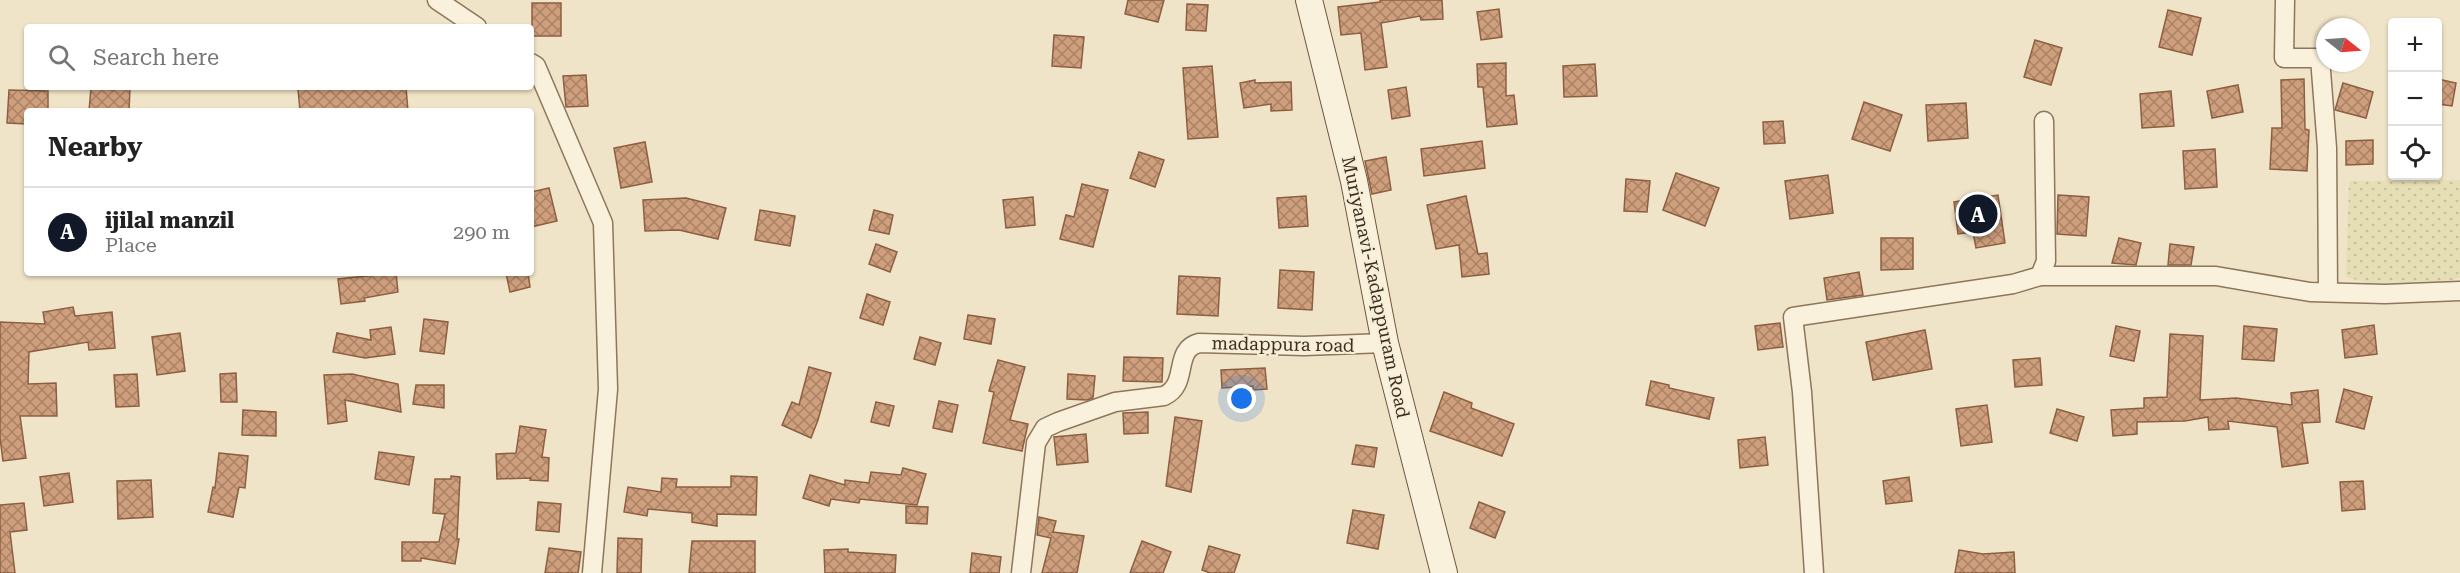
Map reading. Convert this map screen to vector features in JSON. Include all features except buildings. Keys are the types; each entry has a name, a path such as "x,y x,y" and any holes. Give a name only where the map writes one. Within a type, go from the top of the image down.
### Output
{"street":[{"path":"436,0 472,24"},
{"name":"Muriyanavi-Kadappuram Road","path":"1309,0 1354,181 1385,344 1444,573"},
{"path":"2285,0 2284,58 2320,58 2327,148 2328,292"},
{"path":"534,65 603,223 609,389 592,573"},
{"path":"2040,276 2046,261 2044,121"},
{"path":"1814,573 1802,392 1793,317 2005,285 2040,276 2216,276 2310,292 2385,294 2460,291"},
{"name":"madappura road","path":"1021,573 1036,443 1045,428 1115,402 1170,394 1180,375 1185,349 1198,343 1304,346 1385,344"}],"shaded area":[{"path":"2460,180 2460,278 2402,293 2346,277 2349,181"}],"place":[{"name":"ijilal manzil","path":"1978,214"}]}
